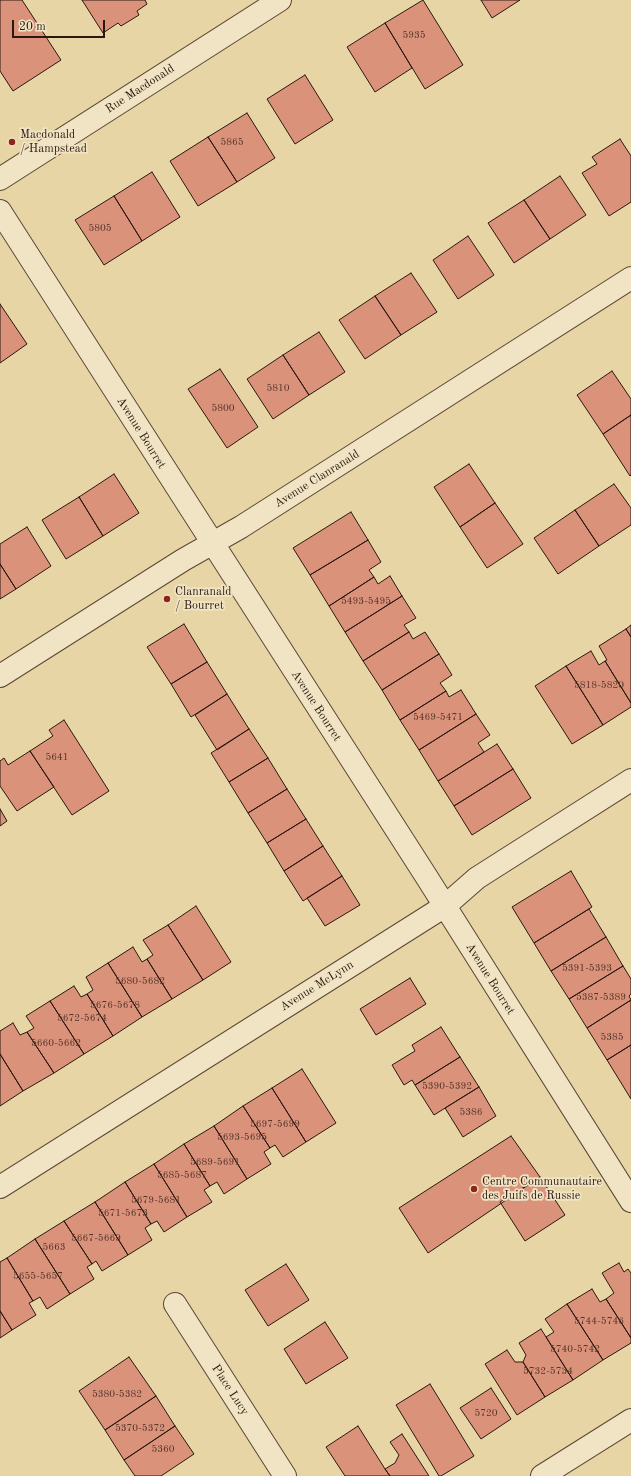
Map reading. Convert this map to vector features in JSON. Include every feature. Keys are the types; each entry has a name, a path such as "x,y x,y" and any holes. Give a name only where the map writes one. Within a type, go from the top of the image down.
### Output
{"street":[{"name":"Rue Macdonald","path":"0,179 280,0"},
{"name":"Avenue Bourret","path":"0,211 445,906 631,1202"},
{"name":"Avenue Clanranald","path":"0,676 248,522 631,278"},
{"name":"Avenue McLynn","path":"0,1187 445,906 477,878 631,780"},
{"name":"Place Lucy","path":"175,1304 285,1476"},
{"path":"542,1476 631,1420"}],"building":[{"path":"0,0 22,0 61,60 13,91 0,71"},
{"path":"82,0 145,0 147,4 137,11 139,15 121,26 118,23 103,33"},
{"path":"423,0 463,65 425,89 385,23"},
{"path":"481,0 520,0 492,18"},
{"path":"385,23 412,68 375,92 347,47"},
{"path":"305,75 333,120 295,144 267,99"},
{"path":"247,113 275,158 237,182 208,137"},
{"path":"208,137 237,182 198,206 170,161"},
{"path":"620,139 631,156 631,202 609,216 582,173 597,164 592,157"},
{"path":"152,172 180,217 142,241 114,196"},
{"path":"560,176 586,215 550,239 524,200"},
{"path":"114,196 142,241 104,265 75,220"},
{"path":"524,200 550,239 514,263 488,223"},
{"path":"468,236 494,275 458,299 433,260"},
{"path":"411,273 437,312 401,335 375,296"},
{"path":"375,296 401,335 365,359 339,320"},
{"path":"0,304 27,344 0,363"},
{"path":"319,332 345,372 309,395 283,355"},
{"path":"283,355 309,395 273,419 247,379"},
{"path":"220,369 258,427 227,448 188,389"},
{"path":"612,371 631,399 631,415 603,434 577,395"},
{"path":"631,415 631,475 630,476 603,434"},
{"path":"469,464 495,503 460,527 434,487"},
{"path":"114,474 139,513 103,536 79,497"},
{"path":"614,484 631,508 631,525 599,546 575,510"},
{"path":"79,497 103,536 66,559 42,520"},
{"path":"495,503 523,544 487,568 460,527"},
{"path":"575,510 599,546 558,574 534,538"},
{"path":"351,512 368,540 310,575 293,548"},
{"path":"27,527 51,566 16,589 0,564 0,544"},
{"path":"368,540 381,562 369,570 374,577 329,606 310,575"},
{"path":"0,564 16,589 0,599"},
{"path":"390,576 402,596 345,632 329,606 374,577 378,584"},
{"path":"402,596 416,618 404,625 409,632 363,661 345,632"},
{"path":"184,624 207,662 171,684 147,647"},
{"path":"631,625 631,637 626,629"},
{"path":"626,629 631,637 631,703 605,661 607,660 599,646"},
{"path":"409,632 413,639 425,632 439,654 382,690 363,661"},
{"path":"591,651 599,665 605,661 631,703 631,707 603,725 566,666"},
{"path":"439,654 452,675 440,683 446,691 400,720 382,690"},
{"path":"207,662 227,694 191,717 171,684"},
{"path":"566,666 603,725 572,744 535,686"},
{"path":"461,690 476,714 419,750 400,720 446,691 449,697"},
{"path":"227,694 249,729 217,750 195,715"},
{"path":"476,714 490,735 478,743 484,752 438,781 419,750"},
{"path":"64,720 109,791 72,815 30,751 53,736 49,730"},
{"path":"249,729 268,758 229,782 211,753"},
{"path":"497,744 513,769 454,806 438,781"},
{"path":"30,751 54,787 17,811 0,786 0,761 4,758 8,765"},
{"path":"268,758 287,789 248,813 229,782"},
{"path":"513,769 531,798 472,835 454,806"},
{"path":"287,789 306,819 267,843 248,813"},
{"path":"0,809 7,821 0,826"},
{"path":"306,819 323,846 284,871 267,843"},
{"path":"323,846 342,876 303,901 284,871"},
{"path":"571,871 592,907 534,943 512,907"},
{"path":"342,876 360,905 325,926 307,898"},
{"path":"196,906 231,962 203,980 168,925"},
{"path":"589,909 606,937 551,971 534,943"},
{"path":"168,925 203,980 172,999 147,959 153,955 143,940"},
{"path":"606,937 623,966 569,999 551,971"},
{"path":"133,947 142,962 147,959 172,999 142,1017 108,963"},
{"path":"108,963 142,1017 113,1036 87,994 93,990 86,977"},
{"path":"623,966 631,979 631,994 629,996 631,1000 587,1028 569,999"},
{"path":"410,978 426,1004 376,1035 360,1009"},
{"path":"74,986 81,997 87,994 113,1036 84,1054 50,1001"},
{"path":"631,1000 631,1045 607,1060 587,1028"},
{"path":"50,1001 84,1054 54,1073 27,1032 34,1028 26,1016"},
{"path":"13,1023 20,1035 27,1032 54,1073 23,1091 0,1054 0,1031"},
{"path":"441,1027 460,1057 415,1085 412,1080 404,1085 392,1065 415,1051 412,1045"},
{"path":"631,1045 631,1099 607,1060"},
{"path":"0,1054 23,1091 0,1106"},
{"path":"460,1057 479,1087 434,1115 415,1085"},
{"path":"302,1069 336,1123 306,1142 272,1088"},
{"path":"479,1087 496,1116 463,1137 445,1108"},
{"path":"272,1088 306,1142 283,1157 275,1145 270,1148 243,1106"},
{"path":"243,1106 270,1148 264,1152 271,1164 247,1179 214,1126"},
{"path":"214,1126 247,1179 224,1194 217,1182 210,1186 184,1144"},
{"name":"Centre Communautaire des Juifs de Russie","path":"511,1136 540,1177 428,1253 399,1208"},
{"path":"184,1144 210,1186 204,1190 212,1202 187,1217 154,1164"},
{"path":"154,1164 187,1217 164,1232 157,1221 151,1224 125,1182"},
{"path":"540,1177 565,1215 525,1241 500,1202"},
{"path":"125,1182 151,1224 145,1228 152,1240 128,1255 95,1202"},
{"path":"95,1202 128,1255 102,1271 96,1261 92,1264 64,1221"},
{"path":"64,1221 92,1264 87,1267 94,1279 70,1294 35,1239"},
{"path":"35,1239 70,1294 47,1309 40,1297 33,1301 7,1258"},
{"path":"7,1258 33,1301 29,1303 36,1315 12,1330 0,1311 0,1262"},
{"path":"619,1263 624,1272 628,1269 631,1273 631,1338 606,1299 614,1293 602,1273"},
{"path":"286,1264 309,1300 268,1326 245,1290"},
{"path":"592,1289 600,1302 606,1299 631,1338 631,1343 603,1360 567,1304"},
{"path":"567,1304 603,1360 573,1380 546,1337 554,1332 545,1319"},
{"path":"0,1311 12,1330 0,1338"},
{"path":"325,1322 348,1358 306,1384 284,1349"},
{"path":"541,1329 573,1380 545,1397 523,1362 526,1355 519,1343"},
{"path":"507,1350 515,1362 523,1362 545,1397 517,1415 485,1364"},
{"path":"129,1357 156,1396 105,1430 79,1391"},
{"path":"430,1384 474,1456 441,1476 439,1476 396,1405"},
{"path":"491,1388 511,1419 481,1439 460,1408"},
{"path":"156,1396 175,1426 124,1460 105,1430"},
{"path":"175,1426 194,1454 161,1476 135,1476 124,1460"},
{"path":"358,1426 390,1476 345,1476 326,1447"},
{"path":"402,1434 429,1476 390,1476 385,1469 395,1463 399,1455 390,1442"}],"place":[{"name":"Macdonald / Hampstead","path":"12,142"},
{"name":"Clanranald / Bourret","path":"167,599"},
{"name":"Centre Communautaire des Juifs de Russie","path":"474,1189"}]}
